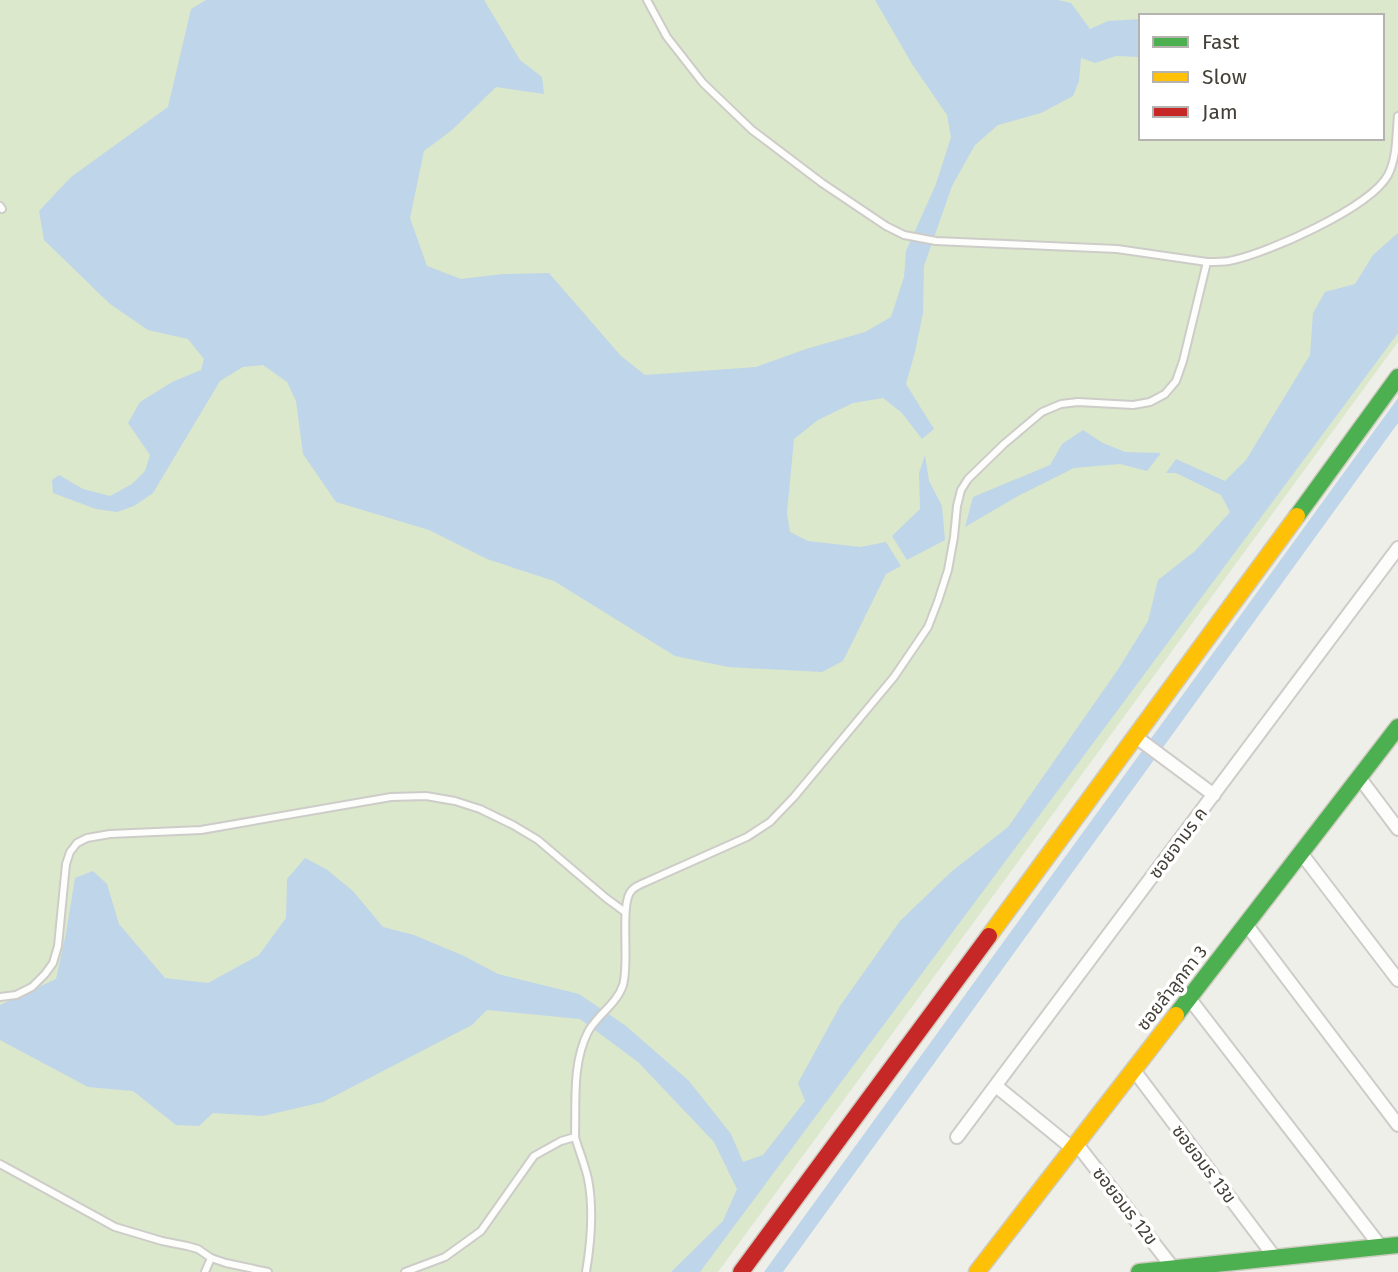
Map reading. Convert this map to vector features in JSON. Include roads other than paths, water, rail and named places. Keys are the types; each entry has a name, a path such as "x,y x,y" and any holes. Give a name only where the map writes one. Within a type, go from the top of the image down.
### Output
{"street":[{"path":"741,1272 1142,741 1398,377"},
{"name":"ซอยจามร ค","path":"957,1138 1398,548"},
{"name":"ซอยลำลูกกา 3","path":"977,1272 1398,727"},
{"path":"1142,741 1214,795"},
{"path":"1359,777 1398,829"},
{"path":"1301,853 1398,980"},
{"path":"1246,924 1398,1125"},
{"path":"1189,998 1381,1247"},
{"name":"ซอยอมร 13ข","path":"1133,1069 1276,1259"},
{"name":"ซอยอมร 12ข","path":"996,1086 1074,1146 1173,1268"},
{"path":"1139,1272 1398,1245"}],"lane":[{"path":"647,0 667,37 703,83 752,130 822,183 886,226 904,235 936,241 1117,248 1207,262 1229,261 1306,232 1353,208 1379,187 1389,174 1394,156 1398,116"},
{"path":"586,1272 591,1233 591,1198 588,1177 575,1137 576,1076 589,1030 606,1012 623,985 627,948 626,899 631,891 646,882 747,837 770,822 894,677 928,627 938,601 948,570 961,490 968,479 1004,444 1042,412 1061,404 1078,402 1133,405 1150,402 1164,394 1176,381 1207,262"},
{"path":"0,997 16,995 32,987 53,963 58,946 66,864 71,852 77,843 87,838 110,834 201,830 391,797 426,796 455,801 513,825 538,840 625,912"},
{"path":"405,1272 445,1257 481,1231 534,1156 575,1137"},
{"path":"0,1164 115,1227 162,1241 187,1245 226,1263 268,1272"},
{"path":"205,1272 211,1258"}],"water":[{"path":"206,0 484,0 520,60 542,77 544,94 496,87 452,130 424,151 410,218 427,266 461,279 503,274 549,273 621,356 645,375 756,367 865,332 891,317 904,277 906,251 936,184 951,137 947,115 912,64 875,0 1058,0 1071,3 1090,29 1108,21 1139,19 1139,57 1116,56 1095,63 1081,58 1079,81 1073,96 1041,113 998,125 975,145 952,186 924,266 923,313 906,384 934,429 922,439 902,413 883,398 853,403 818,420 794,439 787,513 790,532 808,541 860,547 886,542 901,566 886,574 843,661 822,672 728,667 675,656 554,581 487,559 429,530 336,502 303,454 296,401 287,382 263,365 243,367 220,381 153,493 134,506 117,512 96,509 53,493 52,480 59,475 83,489 110,496 132,484 145,471 150,455 128,423 140,402 172,382 201,370 204,359 188,339 148,330 110,304 44,240 39,211 71,177 168,107 191,9"},
{"path":"1398,233 1398,333 700,1272 671,1272 723,1221 737,1189 714,1142 638,1062 580,1019 487,1010 472,1025 323,1102 263,1116 213,1113 199,1126 176,1125 133,1091 88,1087 0,1040 0,1005 56,979 75,878 93,871 107,884 119,924 165,978 208,983 259,955 286,918 287,879 305,858 326,869 353,891 383,927 414,935 498,974 579,994 626,1026 689,1081 731,1134 743,1162 763,1155 805,1101 798,1083 840,1006 900,921 951,872 1008,827 1119,668 1148,621 1158,580 1195,551 1230,512 1221,495 1176,473 1166,473 1176,459 1225,481 1246,460 1310,355 1313,313 1325,292 1355,284 1373,255"},
{"path":"1398,398 1398,423 783,1272 764,1272"},
{"path":"1083,430 1103,443 1125,452 1161,453 1147,471 1120,464 1074,468 965,527 973,497 1050,465 1062,444"},
{"path":"925,455 929,481 942,506 945,540 907,560 892,536 920,509 919,473"}]}
